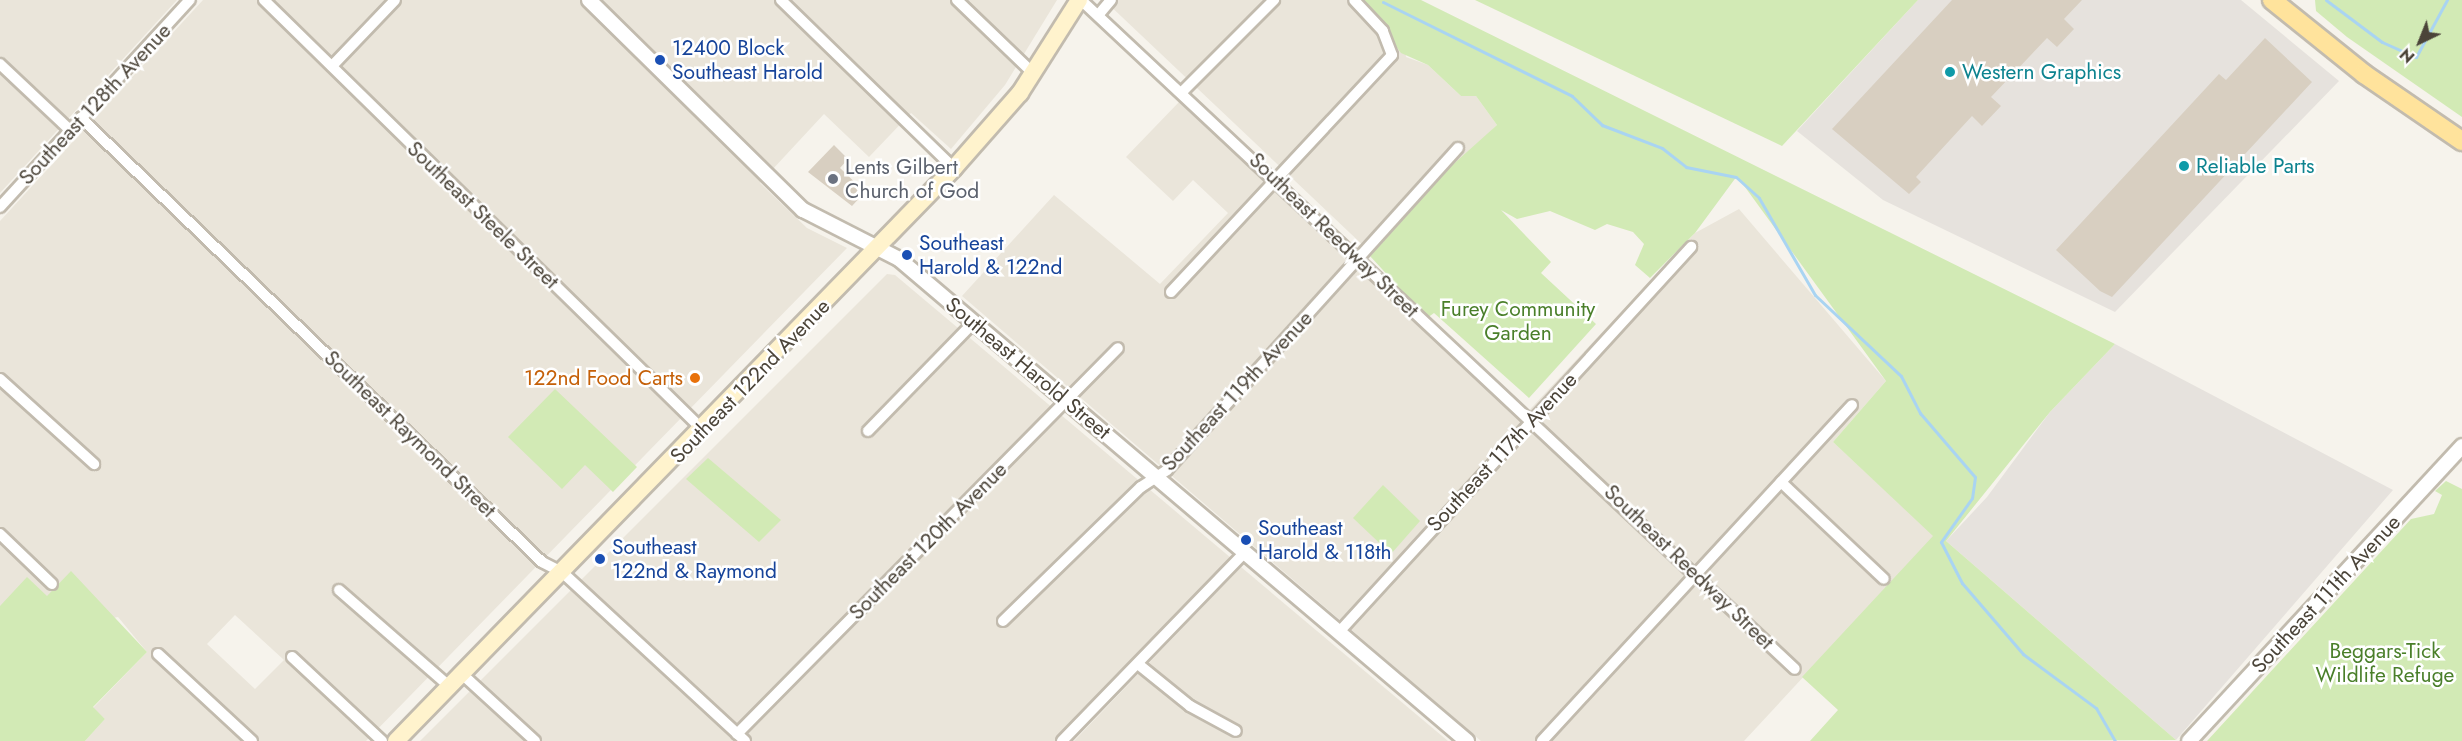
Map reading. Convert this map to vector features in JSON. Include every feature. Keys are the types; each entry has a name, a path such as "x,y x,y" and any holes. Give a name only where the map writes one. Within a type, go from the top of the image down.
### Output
{"main road":[{"name":"Southeast 122nd Avenue","path":"396,741 703,430 879,249 954,168 1034,74 1080,0"},
{"path":"2272,0 2364,74 2462,141"}],"street":[{"name":"Southeast 128th Avenue","path":"0,207 190,0"},
{"name":"Southeast Steele Street","path":"264,0 703,430"},
{"path":"332,66 395,0"},
{"name":"Southeast Harold Street","path":"589,0 796,204 899,259 1467,741"},
{"path":"781,0 954,168"},
{"path":"957,0 1034,74"},
{"name":"Southeast Reedway Street","path":"1080,0 1100,13 1275,176 1358,255 1409,310 1532,419 1796,669"},
{"path":"1100,13 1111,0"},
{"path":"1183,91 1274,0"},
{"path":"1171,292 1275,176 1392,55 1383,32 1354,0"},
{"path":"0,64 70,130"},
{"name":"Southeast Raymond Street","path":"81,118 542,562 562,572 741,738"},
{"name":"Southeast 119th Avenue","path":"1003,621 1156,477 1250,384 1358,255 1458,148"},
{"name":"Southeast 117th Avenue","path":"1339,632 1690,247"},
{"path":"868,431 974,322"},
{"name":"Southeast 120th Avenue","path":"741,738 1118,348"},
{"path":"0,379 94,464"},
{"path":"1542,741 1852,405"},
{"name":"Southeast 111th Avenue","path":"2189,741 2462,446"},
{"path":"1780,482 1884,579"},
{"path":"0,534 52,584"},
{"path":"1062,741 1245,552"},
{"path":"339,590 450,687"},
{"path":"158,654 252,741"},
{"path":"292,657 382,741"},
{"path":"1138,664 1185,702 1236,731"},
{"path":"462,674 535,741"}],"shaded area":[{"path":"0,0 177,0 0,193"},
{"path":"203,0 1057,0 1005,85 951,149 911,113 869,157 824,114 760,183 807,228 847,248 366,741 85,741 105,719 93,708 147,652 118,617 11,639 0,629 0,221","holes":["235,615 284,660 255,689 207,644"]},
{"path":"1104,0 1361,0 1404,39 1406,57 1428,65 1461,96 1476,96 1497,125 1369,251"},
{"path":"1918,0 2241,0 2339,81 2115,312 1883,200 1797,131"},
{"path":"1179,102 1521,419 1695,233 1739,209 1886,381 1833,442 1934,536 1744,741 1481,741 962,296 1054,195 1160,284 1228,213 1193,180 1173,201 1126,157"},
{"path":"887,274 895,275 1231,558 1055,741 420,741"},
{"path":"2115,344 2393,490 2176,740 1946,541 1987,497 2050,412"},
{"path":"1241,567 1448,741 1074,741"}],"green space":[{"name":"Furey Community Garden","path":"1361,0 1421,0 2115,344 2050,412 1946,541 2176,740 1810,741 1838,710 1802,677 1933,536 1833,442 1886,381 1737,176 1695,233 1650,278 1635,265 1644,244 1633,232 1607,224 1595,230 1550,211 1517,219 1501,210 1551,262 1541,273 1596,324 1529,398 1434,313 1427,318 1370,256 1419,195 1497,125 1476,96 1461,96 1428,65 1401,53"},
{"path":"1475,0 1918,0 1782,146"},
{"path":"2315,0 2462,0 2462,117 2347,37 2316,11"},
{"path":"555,389 637,467 613,492 585,465 562,489 508,437"},
{"path":"708,458 781,520 759,542 686,479"},
{"name":"Beggars-Tick Wildlife Refuge","path":"2446,481 2462,489 2462,741 2207,741 2411,519 2434,514 2442,495 2435,491"},
{"path":"1383,485 1420,521 1391,554 1353,518"},
{"path":"71,571 147,652 93,707 105,719 85,741 0,741 0,606 27,577 47,596"}],"building":[{"name":"Western Graphics","path":"1952,0 2082,0 2064,19 2074,29 2057,47 2047,38 1991,97 2001,106 1982,126 1972,116 1916,177 1921,182 1909,194 1832,129"},
{"name":"Reliable Parts","path":"2265,38 2312,82 2112,297 2100,291 2056,250 2219,74 2226,80"},
{"name":"Lents Gilbert Church of God","path":"834,145 848,159 840,168 865,192 852,206 808,172"}],"waterway":[{"path":"2326,0 2382,42 2416,57 2447,0"},
{"path":"1383,2 1572,96 1602,125 1662,148 1686,167 1736,177 1759,198 1815,295 1901,376 1920,413 1975,477 1972,498 1941,542 1962,583 2023,654 2096,708 2115,741"}],"place":[{"name":"12400 Block Southeast Harold","path":"660,60"},
{"name":"Western Graphics","path":"1950,72"},
{"name":"Reliable Parts","path":"2184,166"},
{"name":"Lents Gilbert Church of God","path":"833,179"},
{"name":"Southeast Harold & 122nd","path":"907,255"},
{"name":"122nd Food Carts","path":"695,378"},
{"name":"Southeast Harold & 118th","path":"1246,540"},
{"name":"Southeast 122nd & Raymond","path":"600,559"}]}
